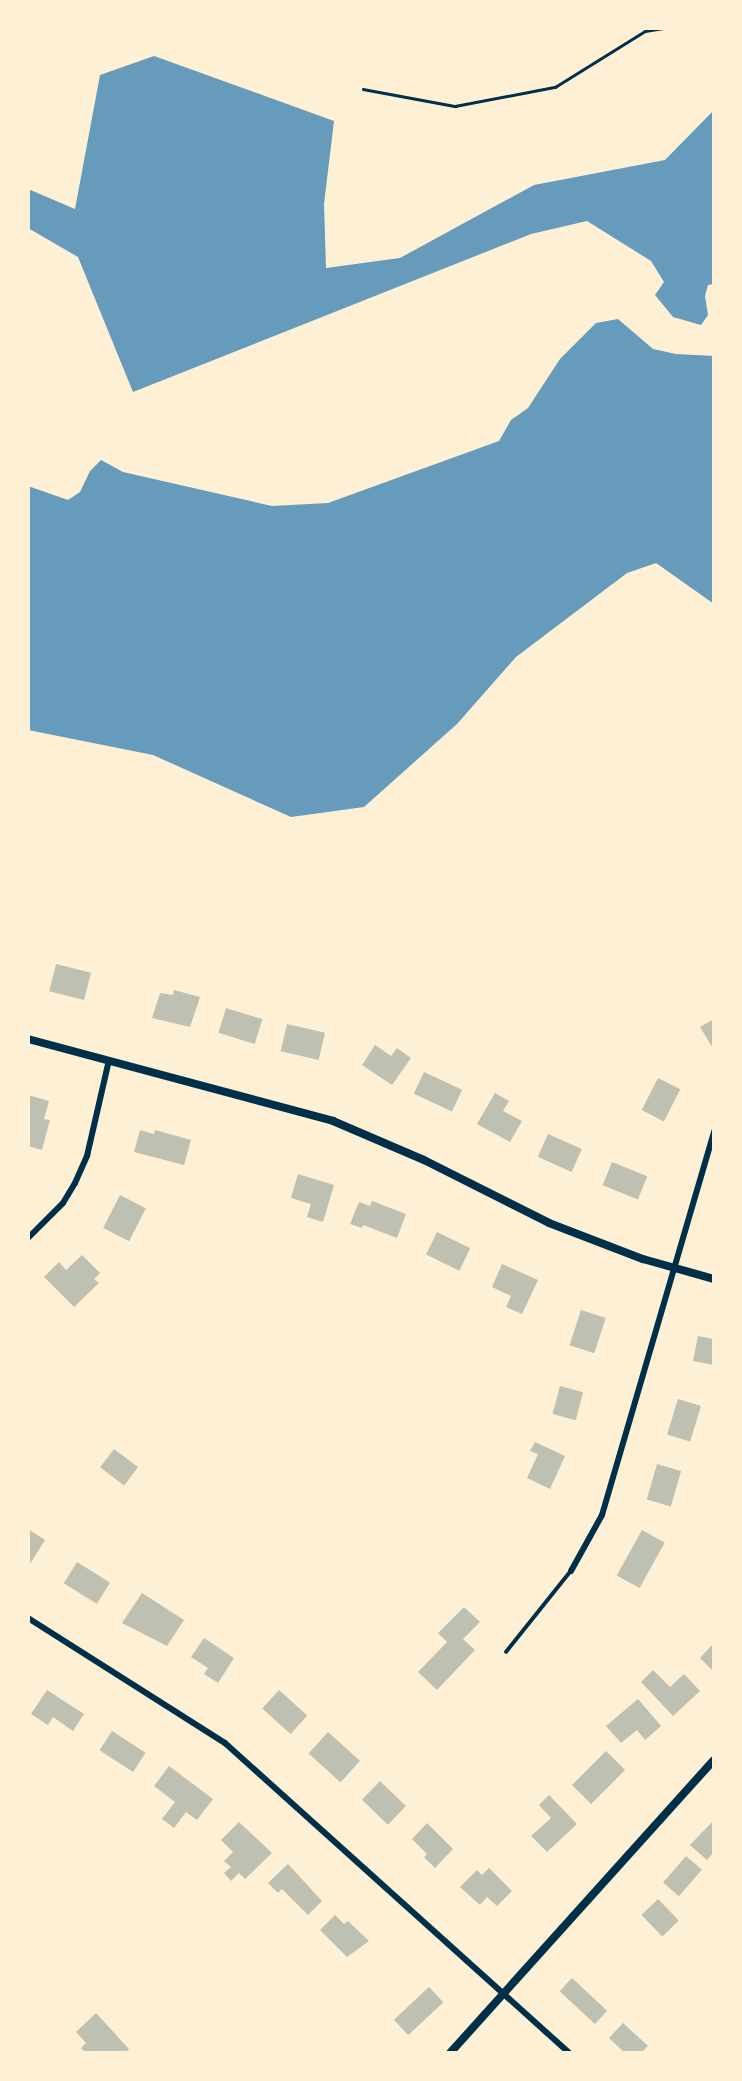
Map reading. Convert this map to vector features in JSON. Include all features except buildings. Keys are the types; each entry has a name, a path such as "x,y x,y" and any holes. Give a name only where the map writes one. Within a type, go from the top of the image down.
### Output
{"street":[{"path":"28,1039 333,1121 424,1160 549,1223 673,1269 714,1279"},
{"path":"28,1238 56,1212 75,1183 87,1156 109,1060"},
{"path":"570,1572 602,1515 714,1131"},
{"path":"28,1618 225,1742 569,2053"},
{"path":"450,2053 714,1760"}],"lane":[{"path":"506,1652 570,1572"}],"path":[{"path":"363,89 455,106 555,87 645,31 663,28"}],"water":[{"path":"154,56 334,121 324,204 326,268 400,258 534,185 665,160 714,110 714,284 708,285 705,296 708,315 701,325 673,317 655,295 664,282 651,261 587,221 531,234 133,392 78,257 28,228 28,189 75,209 100,75"},
{"path":"618,319 653,349 676,354 714,356 714,604 656,563 627,573 516,657 457,724 364,807 291,817 153,755 28,730 28,486 68,500 80,492 90,471 101,460 123,472 272,506 328,503 499,441 511,420 528,408 560,359 596,323"}]}
